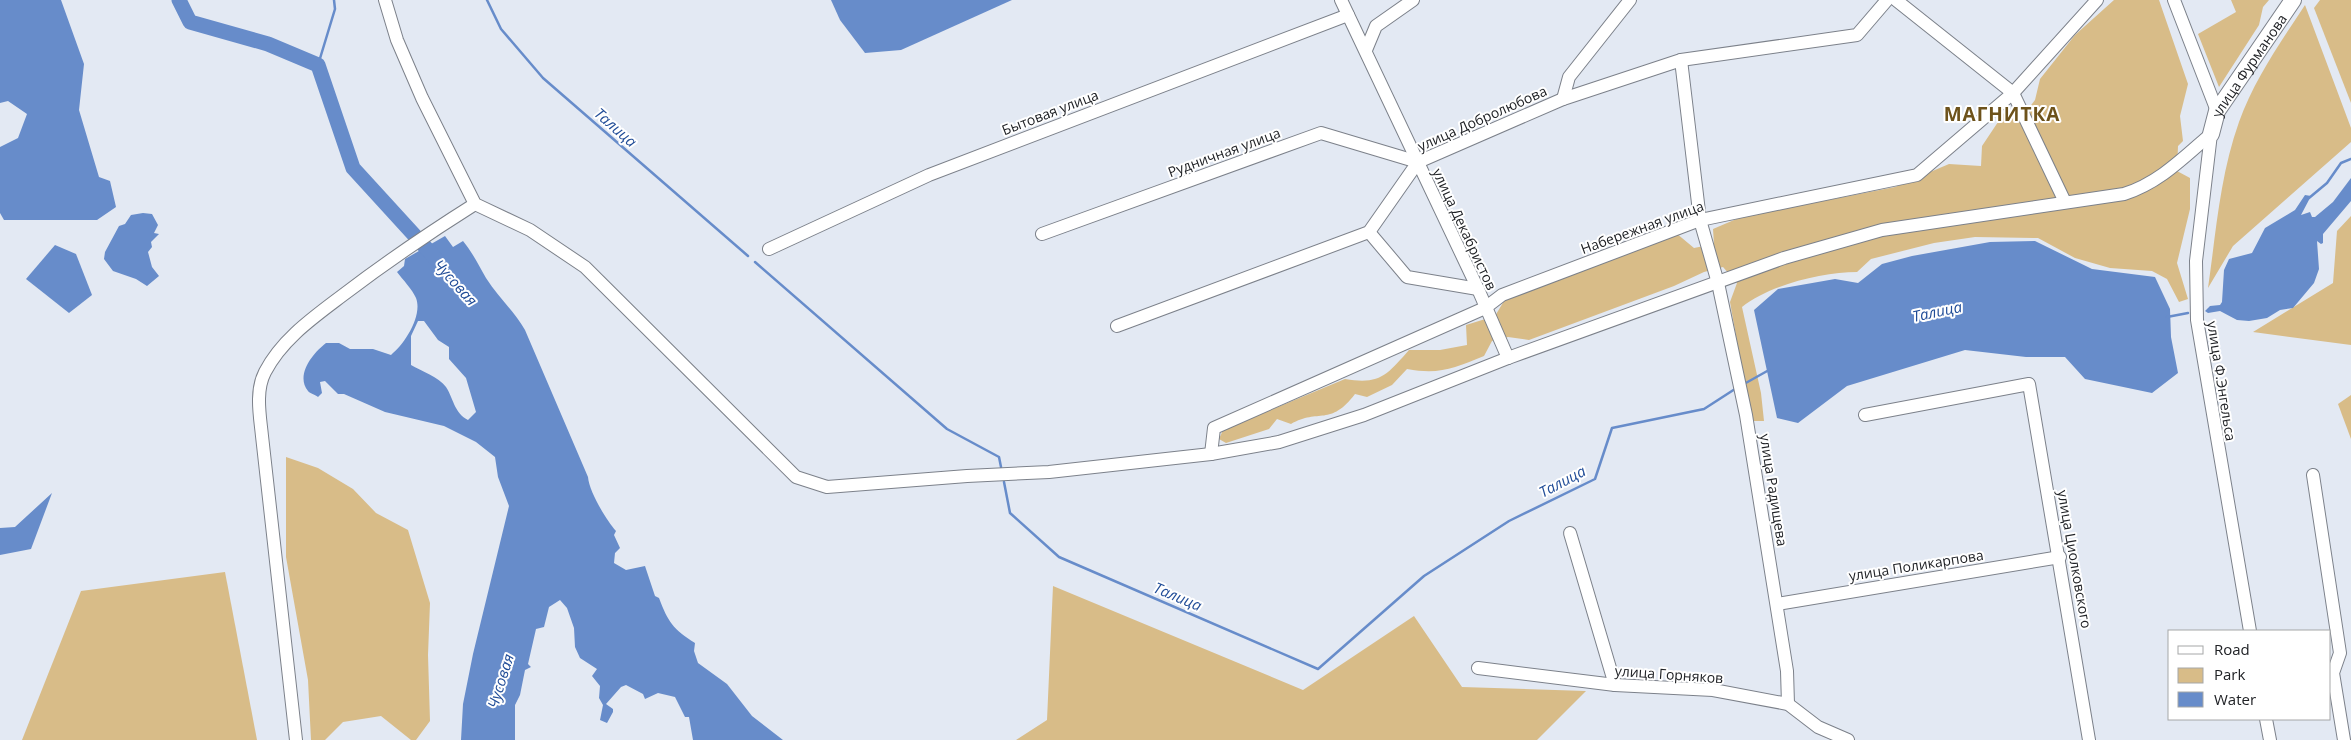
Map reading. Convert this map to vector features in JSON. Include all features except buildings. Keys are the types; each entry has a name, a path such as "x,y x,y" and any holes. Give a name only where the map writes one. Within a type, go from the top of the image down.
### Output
{"main road":[{"name":"улица Фурманова","path":"2211,134 2216,111 2292,0"}],"street":[{"path":"384,0 397,40 422,98 474,204 530,230 585,267 796,477 827,487 1049,472 1211,454 1279,442 1364,415 1508,358 1784,258 1882,230 2124,194 2144,188 2162,176 2211,134"},
{"name":"улица Декабристов","path":"1341,0 1478,288 1508,358"},
{"path":"1366,50 1376,26 1413,0"},
{"path":"1563,99 1568,77 1630,0"},
{"name":"улица Добролюбова","path":"1369,232 1418,162 1563,99 1681,60 1858,35 1887,0"},
{"path":"1896,0 2013,93 2065,202"},
{"name":"Набережная улица","path":"1211,454 1214,428 1485,308 1502,295 1700,220 1917,175 2013,93 2097,0"},
{"path":"2174,0 2216,111"},
{"name":"Бытовая улица","path":"769,249 929,175 1348,15"},
{"name":"улица Радищева","path":"1681,60 1700,220 1718,283 1750,433 1777,604 1786,671 1788,704"},
{"name":"Рудничная улица","path":"1042,234 1321,133 1418,162"},
{"name":"улица Ф.Энгельса","path":"2211,134 2196,261 2197,320 2250,630"},
{"path":"296,740 262,436 260,388 264,374 280,348 304,325 386,262 474,204"},
{"path":"1117,326 1369,232 1407,277 1478,288"},
{"name":"улица Циолковского","path":"1865,415 2029,384 2060,556 2089,740"},
{"path":"2313,475 2340,654 2332,673 2344,740"},
{"path":"1570,533 1615,685"},
{"name":"улица Поликарпова","path":"1777,604 2060,556"},
{"name":"улица Горняков","path":"1478,668 1615,685 1713,690 1788,704 1818,727 1848,740"},
{"path":"2266,720 2270,740"}],"green space":[{"path":"2114,0 2159,0 2188,84 2180,116 2183,141 2178,146 2177,171 2190,178 2190,209 2177,263 2188,299 2179,302 2167,279 2152,271 2110,268 2075,258 2038,238 1975,237 1934,243 1871,259 1857,272 1828,274 1797,281 1767,292 1742,307 1761,393 1764,421 1751,421 1730,302 1737,283 1723,267 1704,272 1674,286 1529,340 1508,337 1492,341 1484,356 1455,367 1438,371 1407,369 1392,385 1367,397 1355,394 1346,404 1331,414 1301,419 1291,424 1277,419 1269,429 1226,443 1219,439 1223,430 1345,379 1367,381 1382,376 1395,366 1409,350 1440,350 1467,345 1466,325 1495,316 1504,301 1676,233 1694,248 1714,244 1713,229 1741,217 1895,187 1949,164 1981,166 1982,146 2006,110 2020,120 2035,100 2040,79 2075,35"},
{"path":"2231,0 2269,0 2263,7 2259,25 2219,87 2198,34 2236,12"},
{"path":"2320,0 2351,0 2351,103 2314,8"},
{"path":"2305,5 2351,128 2351,142 2233,246 2208,288 2223,183 2239,122 2252,91"},
{"path":"2351,216 2351,345 2253,332 2333,283 2337,231"},
{"path":"2351,395 2351,439 2338,404"},
{"path":"286,457 318,468 353,489 376,513 408,530 430,603 428,655 430,721 416,740 411,740 381,716 343,722 325,740 311,740 308,680 286,557"},
{"path":"225,572 257,740 22,740 81,591"},
{"path":"1053,586 1303,690 1414,616 1462,687 1586,691 1537,740 1016,740 1047,720"}],"water":[{"path":"0,0 61,0 84,64 79,110 99,177 110,181 116,207 97,220 4,220 0,213 0,147 18,138 27,114 8,101 0,103"},
{"path":"831,0 1012,0 901,50 865,53 840,20"},
{"path":"2351,178 2351,201 2323,234 2323,243 2321,244 2317,241 2319,269 2314,283 2293,308 2280,310 2267,318 2249,321 2237,320 2220,311 2208,313 2205,311 2210,306 2220,305 2222,302 2224,270 2229,259 2252,253 2265,228 2295,210 2305,195 2311,196 2301,215 2310,212 2312,217 2315,217 2333,202"},
{"path":"152,214 158,225 154,233 159,234 151,242 152,247 148,252 152,267 159,276 147,286 136,279 113,271 104,259 105,252 119,226 125,224 131,215"},
{"path":"445,236 453,247 463,241 486,278 525,330 595,497 603,513 616,531 614,535 620,548 615,553 614,563 626,570 645,566 655,596 659,598 672,624 695,643 694,651 698,663 727,684 752,716 783,740 693,740 689,717 685,717 675,697 658,693 645,699 643,694 626,685 621,687 606,704 613,709 607,723 600,720 603,705 599,698 600,686 592,676 597,669 580,658 575,647 574,628 567,608 560,600 549,607 544,627 536,629 528,664 531,667 525,670 520,695 515,705 515,740 461,740 463,704 473,654 509,506 498,477 495,457 476,442 444,426 385,412 344,394 338,394 325,381 320,382 322,393 318,397 308,391 304,378 311,358 326,343 339,343 350,349 373,349 391,355 396,350 411,330 417,313 416,298 397,272 404,266 405,259","holes":["418,321 424,321 438,340 449,347 449,359 466,378 476,412 468,420 457,409 443,383 411,365 411,336"]},
{"path":"2035,241 2092,269 2155,277 2170,309 2171,337 2178,373 2152,393 2085,379 2065,357 2026,357 1965,350 1847,386 1798,423 1777,418 1754,310 1778,289 1835,279 1858,283 1882,264 1912,256 1990,242"},
{"path":"55,245 76,254 92,295 69,313 26,279"},
{"path":"52,493 31,549 0,555 0,528 15,527"}],"waterway":[{"name":"Чусовая","path":"179,0 190,22 268,44 318,65 353,168 438,261"},
{"path":"318,65 335,9 334,0"},
{"name":"Талица","path":"487,0 501,29 543,78 748,256"},
{"name":"Талица","path":"2309,198 2327,183 2341,163 2351,159"},
{"name":"Талица","path":"755,262 947,429 999,457 1001,467"},
{"name":"Талица","path":"2167,317 2188,313"},
{"name":"Талица","path":"1744,384 1769,370"},
{"name":"Талица","path":"1004,482 1010,513 1059,557 1318,669 1424,576 1509,521 1595,479 1612,428 1704,409 1735,389"}],"district":[{"name":"МАГНИТКА","path":"2002,114"}]}
